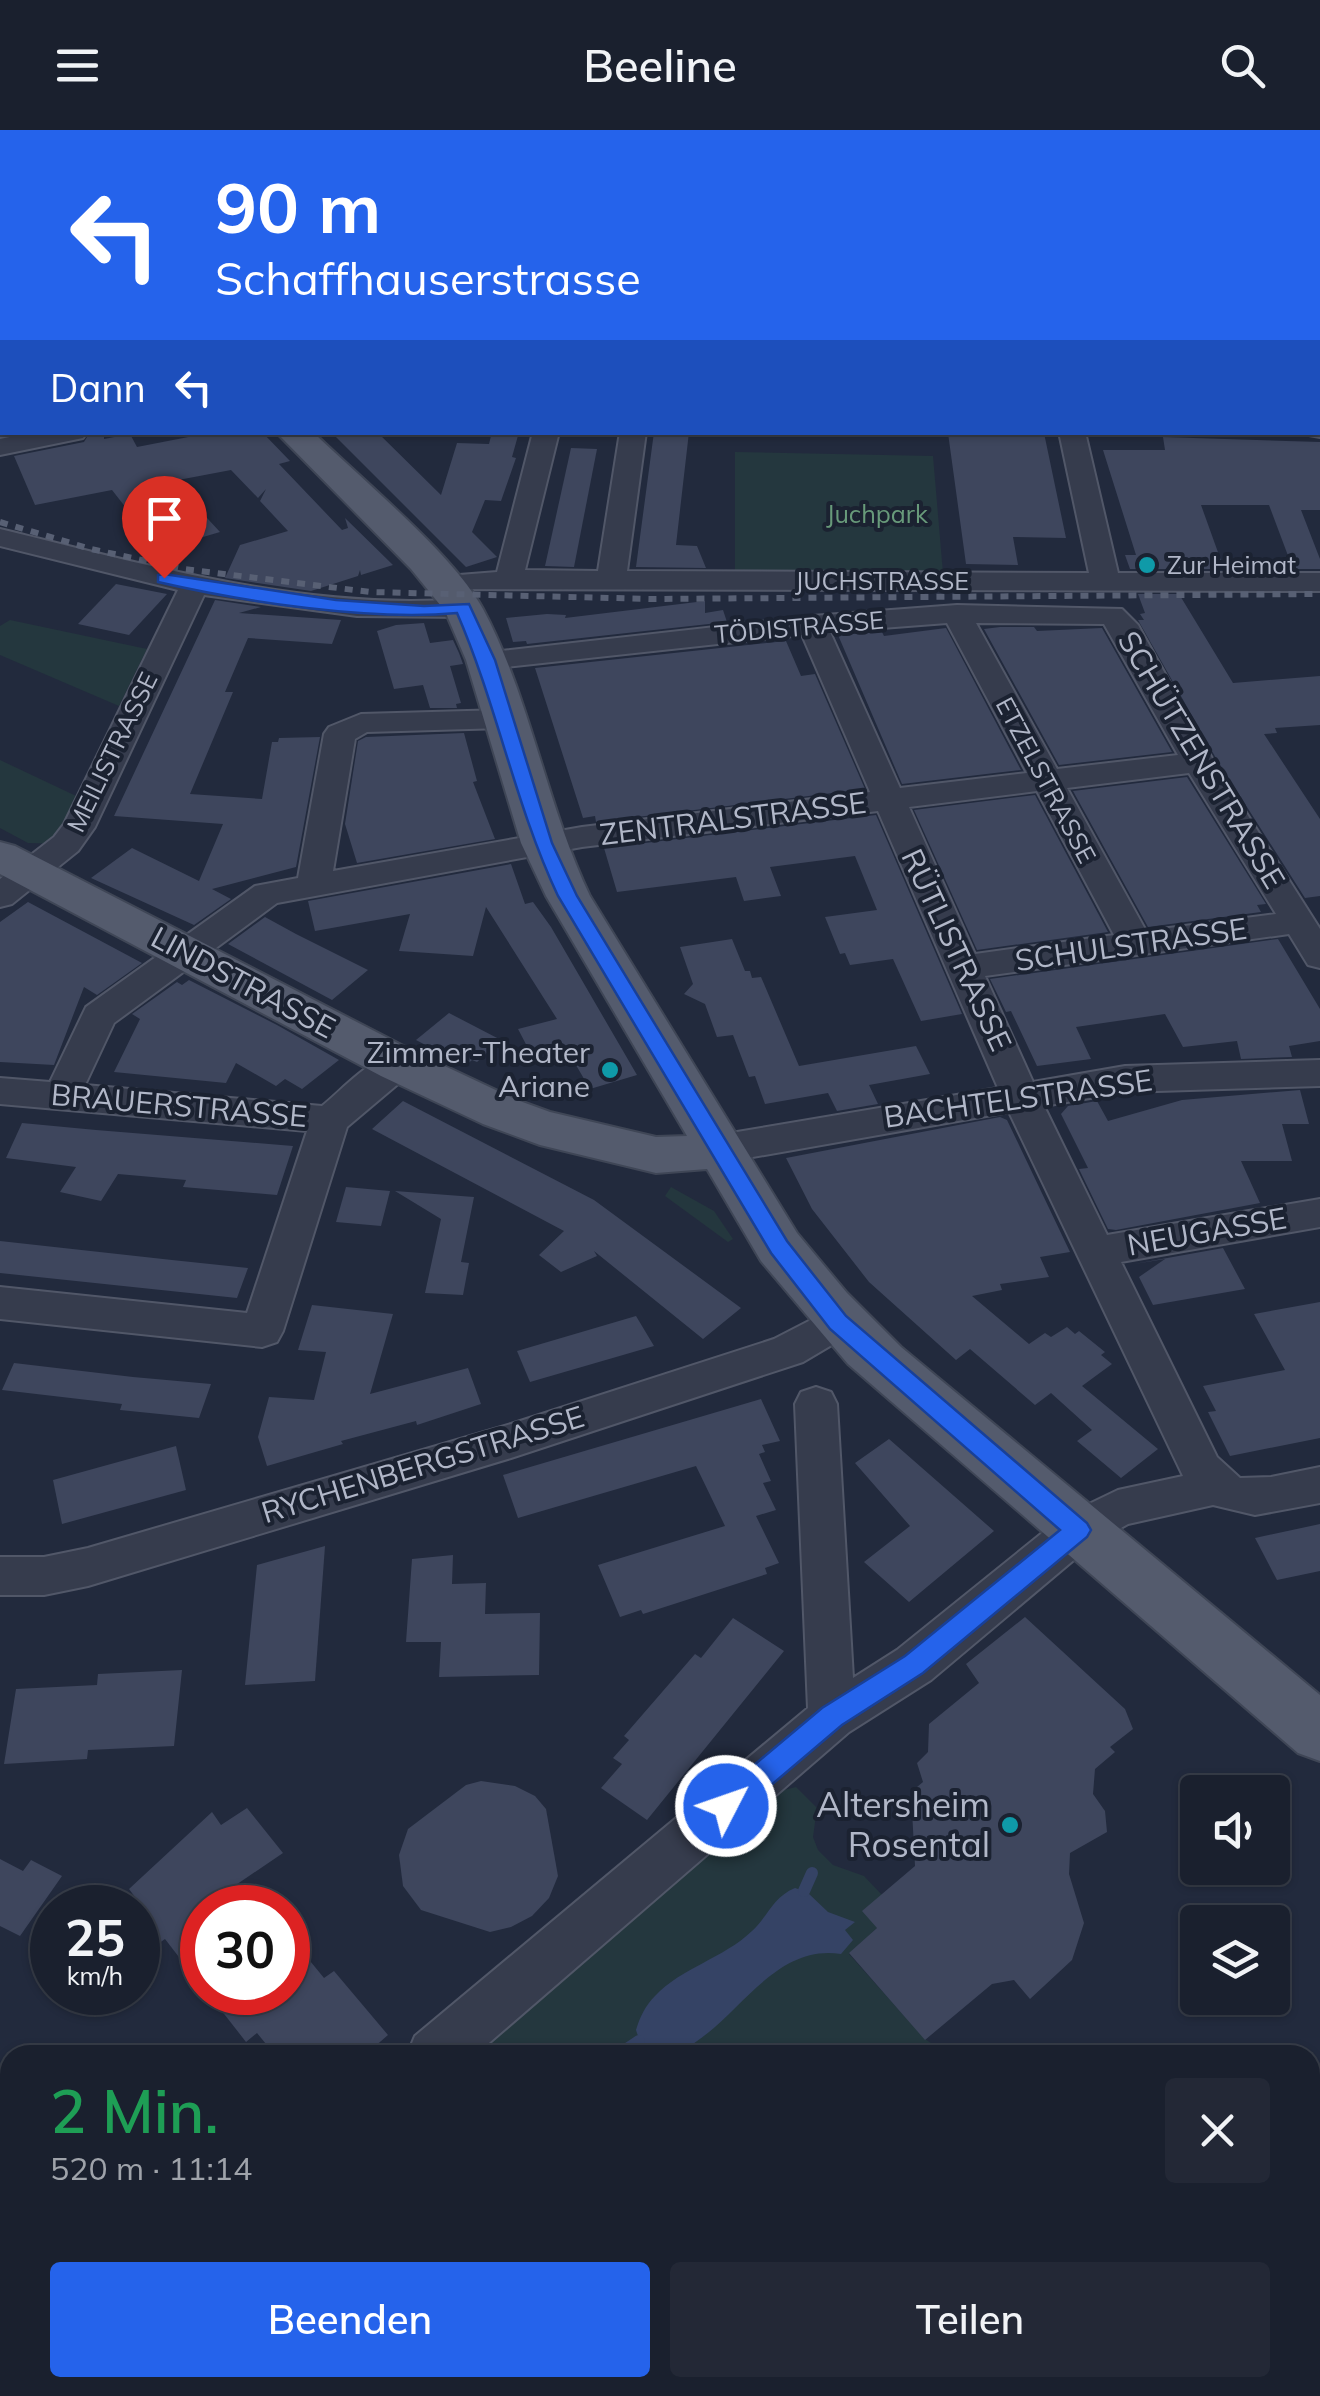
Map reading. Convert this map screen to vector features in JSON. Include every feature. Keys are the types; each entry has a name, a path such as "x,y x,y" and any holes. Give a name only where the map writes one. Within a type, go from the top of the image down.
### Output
{"main road":[{"path":"296,435 453,596 486,660 542,843 594,944 651,1031 779,1247 838,1322 1320,1733"},
{"name":"LINDSTRASSE","path":"10,875 184,952 398,1064 540,1127 656,1155 719,1148"}],"street":[{"path":"0,446 58,435"},
{"path":"508,579 545,435"},
{"path":"611,580 634,435"},
{"path":"1073,435 1106,583"},
{"name":"JUCHSTRASSE","path":"0,537 108,567 195,584 362,608 424,611 453,596 508,579 1320,582"},
{"name":"MEILISTRASSE","path":"10,875 66,844 79,827 195,584"},
{"name":"TÖDISTRASSE","path":"486,660 812,625 957,614 1112,615"},
{"name":"ETZELSTRASSE","path":"957,614 1137,946"},
{"name":"SCHÜTZENSTRASSE","path":"1112,615 1123,625 1198,762 1320,957"},
{"name":"RÜTLISTRASSE","path":"812,625 1020,1095 1201,1469 1214,1486"},
{"path":"314,883 340,734 361,723 502,720"},
{"name":"ZENTRALSTRASSE","path":"62,1096 98,1016 267,894 542,843 1198,762"},
{"name":"SCHULSTRASSE","path":"964,967 1298,922"},
{"name":"BRAUERSTRASSE","path":"0,1091 330,1120 398,1064"},
{"name":"BACHTELSTRASSE","path":"719,1148 1125,1080 1320,1073"},
{"path":"0,1303 262,1330 330,1120"},
{"name":"NEUGASSE","path":"1095,1252 1320,1213"},
{"name":"RYCHENBERGSTRASSE","path":"0,1576 44,1576 88,1566 482,1450 788,1351 838,1322"},
{"path":"816,1404 832,1717"},
{"path":"446,2045 832,1717 914,1665 1078,1530 1118,1508 1214,1486 1242,1499 1320,1486"}],"green space":[{"name":"Juchpark","path":"735,452 933,456 943,573 735,572"},
{"path":"10,620 147,649 119,706 0,655 0,626"},
{"path":"0,760 91,803 66,844 28,843 0,828"},
{"path":"671,1187 714,1211 733,1239 728,1242 665,1196"},
{"path":"796,1787 817,1808 813,1837 818,1850 833,1865 864,1876 882,1895 877,1928 849,1954 934,2045 482,2045 765,1795"}],"water":[{"path":"795,1888 807,1892 828,1912 855,1922 845,1930 853,1940 841,1954 816,1954 773,1974 718,2025 690,2045 645,2045 636,2030 655,1996 677,1978 741,1940 781,1896"}],"building":[{"path":"88,435 104,435 104,439 131,435 137,447 199,435 265,435 290,461 279,464 342,530 348,528 345,518 393,565 361,575 360,570 358,576 311,591 225,578 240,545 288,531 260,501 266,489 258,498 231,470 173,481 220,532 159,550 112,490 35,505 14,456 84,442"},
{"path":"334,435 380,435 441,495 457,443 489,444 491,435 518,435 512,457 516,458 501,501 485,500 472,532 497,557 466,567"},
{"path":"654,435 689,435 676,545 697,546 706,568 636,567"},
{"path":"948,435 1044,435 1066,538 1013,537 1018,565 966,564"},
{"path":"1163,437 1320,442 1320,510 1301,510 1320,559 1320,569 1293,569 1269,505 1201,505 1224,569 1130,569 1125,555 1136,555 1103,450 1165,450"},
{"path":"571,448 597,449 574,567 545,566"},
{"path":"116,584 167,594 129,635 78,624"},
{"path":"1138,594 1179,594 1233,683 1320,676 1320,725 1275,728 1277,733 1264,734 1320,819 1320,896 1305,898 1217,760 1138,620 1144,620 1140,614 1145,613"},
{"path":"215,600 261,607 239,613 341,620 332,644 248,638 225,692 233,692 190,794 262,799 272,742 279,738 320,737 296,867 212,889 231,899 194,925 91,878 132,848 199,881 223,824 114,816"},
{"path":"705,601 705,613 723,610 727,622 527,644 513,642 506,618 547,614 566,615 565,618"},
{"path":"424,623 430,643 453,640 459,653 463,664 450,666 461,703 456,704 457,708 430,708 423,685 394,689 377,631"},
{"path":"1034,627 1037,631 1102,628 1172,752 1059,765 984,629"},
{"path":"946,628 1021,770 902,784 838,635 882,632 884,636"},
{"path":"786,641 801,676 815,674 865,789 596,822 595,816 583,818 535,668"},
{"path":"464,733 477,781 473,782 495,839 357,863 345,824 358,741 366,737"},
{"path":"1187,777 1266,904 1257,905 1261,912 1148,927 1073,791"},
{"path":"1035,795 1108,932 977,950 914,810"},
{"path":"876,815 962,1014 921,1021 893,959 850,965 845,953 840,954 825,917 877,910 855,856 770,867 781,896 744,901 736,877 617,892 604,848"},
{"path":"511,864 525,904 533,902 551,927 637,1075 590,1089 563,1043 530,1052 518,1029 557,1019 486,907 473,956 399,951 410,914 315,931 308,901"},
{"path":"28,902 142,963 97,995 84,987 54,1065 0,1062 0,922"},
{"path":"265,917 368,970 332,1000 228,944"},
{"path":"732,939 745,971 750,971 752,978 761,977 799,1066 916,1046 930,1074 869,1085 878,1104 837,1111 828,1093 765,1104 755,1076 749,1077 733,1035 717,1037 705,1004 684,994 693,984 680,947"},
{"path":"1278,939 1320,1009 1320,1041 1289,1046 1292,1057 1241,1059 1237,1041 1183,1047 1165,1014 1076,1027 1091,1059 1037,1066 1011,1011 1006,1012 990,979"},
{"path":"189,980 339,1060 302,1089 285,1079 276,1086 236,1063 226,1083 114,1072 140,1019 132,1014 177,982 182,985"},
{"path":"449,1013 501,1040 477,1062 472,1060 465,1066 416,1040"},
{"path":"1300,1090 1309,1124 1282,1124 1292,1161 1241,1161 1260,1203 1116,1230 1108,1229 1079,1169 1088,1168 1061,1114 1068,1106 1097,1101 1108,1121 1182,1100"},
{"path":"403,1101 594,1200 741,1308 703,1339 594,1251 597,1256 561,1272 539,1255 564,1231 372,1129"},
{"path":"1000,1117 1007,1120 1070,1252 1040,1257 1049,1277 1000,1284 1002,1290 972,1296 1029,1344 1045,1333 1051,1337 1067,1327 1075,1334 1079,1331 1105,1352 1101,1355 1112,1364 1082,1386 1158,1449 1121,1478 1077,1441 1092,1430 1051,1393 1035,1405 970,1349 956,1360 869,1282 812,1209 786,1158"},
{"path":"22,1123 293,1146 277,1195 183,1187 186,1180 118,1174 101,1201 60,1192 76,1167 6,1158"},
{"path":"346,1187 390,1191 381,1226 336,1222"},
{"path":"395,1191 474,1197 461,1262 469,1263 463,1295 425,1293 441,1219"},
{"path":"0,1241 248,1268 237,1298 0,1273"},
{"path":"1223,1248 1245,1289 1153,1305 1139,1277 1165,1259 1134,1264"},
{"path":"1320,1302 1320,1438 1230,1456 1208,1412 1216,1411 1203,1386 1285,1370 1254,1314"},
{"path":"312,1305 393,1314 370,1394 468,1368 481,1404 417,1425 416,1421 341,1441 343,1444 267,1466 258,1437 269,1397 314,1400 326,1352 298,1350"},
{"path":"636,1316 654,1346 530,1382 517,1351"},
{"path":"14,1363 211,1384 199,1418 120,1410 122,1404 2,1390"},
{"path":"761,1399 780,1441 762,1445 765,1452 759,1454 771,1481 763,1483 776,1510 756,1516 779,1563 765,1568 767,1574 643,1614 641,1610 620,1617 598,1565 725,1526 696,1466 518,1518 503,1475"},
{"path":"889,1439 994,1531 909,1602 864,1562 910,1526 855,1463"},
{"path":"176,1446 186,1490 62,1524 53,1480"},
{"path":"1320,1524 1320,1571 1277,1580 1255,1538"},
{"path":"325,1546 315,1681 245,1685 257,1565"},
{"path":"453,1555 452,1584 486,1583 485,1614 540,1613 539,1675 439,1677 441,1642 406,1642 412,1559"},
{"name":"Altersheim Rosental","path":"1025,1617 1125,1709 1133,1729 1110,1747 1115,1752 1095,1769 1093,1794 1105,1811 1107,1832 1070,1853 1069,1874 1084,1923 1072,1960 1030,1999 1014,1980 992,1984 925,2040 849,1953 877,1928 862,1911 915,1866 911,1792 923,1782 917,1763 928,1752 929,1724 979,1683 966,1664"},
{"path":"733,1618 784,1651 647,1820 601,1788 622,1764 613,1758 629,1740 624,1736 695,1654 701,1658"},
{"path":"182,1670 174,1746 88,1750 87,1759 4,1764 16,1689 97,1685 98,1674"},
{"path":"481,1781 515,1786 535,1796 546,1809 558,1876 549,1898 532,1916 490,1932 421,1910 403,1886 399,1855 408,1829 466,1785"},
{"path":"247,1808 283,1853 236,1885 180,1885 180,1958 165,1939 160,1943 160,1885 133,1885 212,1812 221,1825"},
{"path":"0,1859 23,1871 31,1860 62,1876 56,1885 30,1885 30,1922 20,1936 0,1926"},
{"path":"310,1961 324,1978 334,1971 388,2035 376,2045 267,2045 257,2033 246,2042 225,2015 310,2015"}],"waterway":[{"path":"804,1891 812,1873"},
{"path":"633,2045 639,2041"}],"railway":[{"path":"0,522 91,549 184,569 370,592 652,599 1320,594"}],"place":[{"name":"Zur Heimat","path":"1147,565"},
{"name":"Zimmer-Theater Ariane","path":"610,1070"},
{"name":"Altersheim Rosental","path":"1010,1825"}],"route":[{"path":"164,578 336,605 424,611 463,608 486,660 542,843 568,896 779,1247 838,1322 1078,1530 914,1665 832,1717 726,1806"}]}
